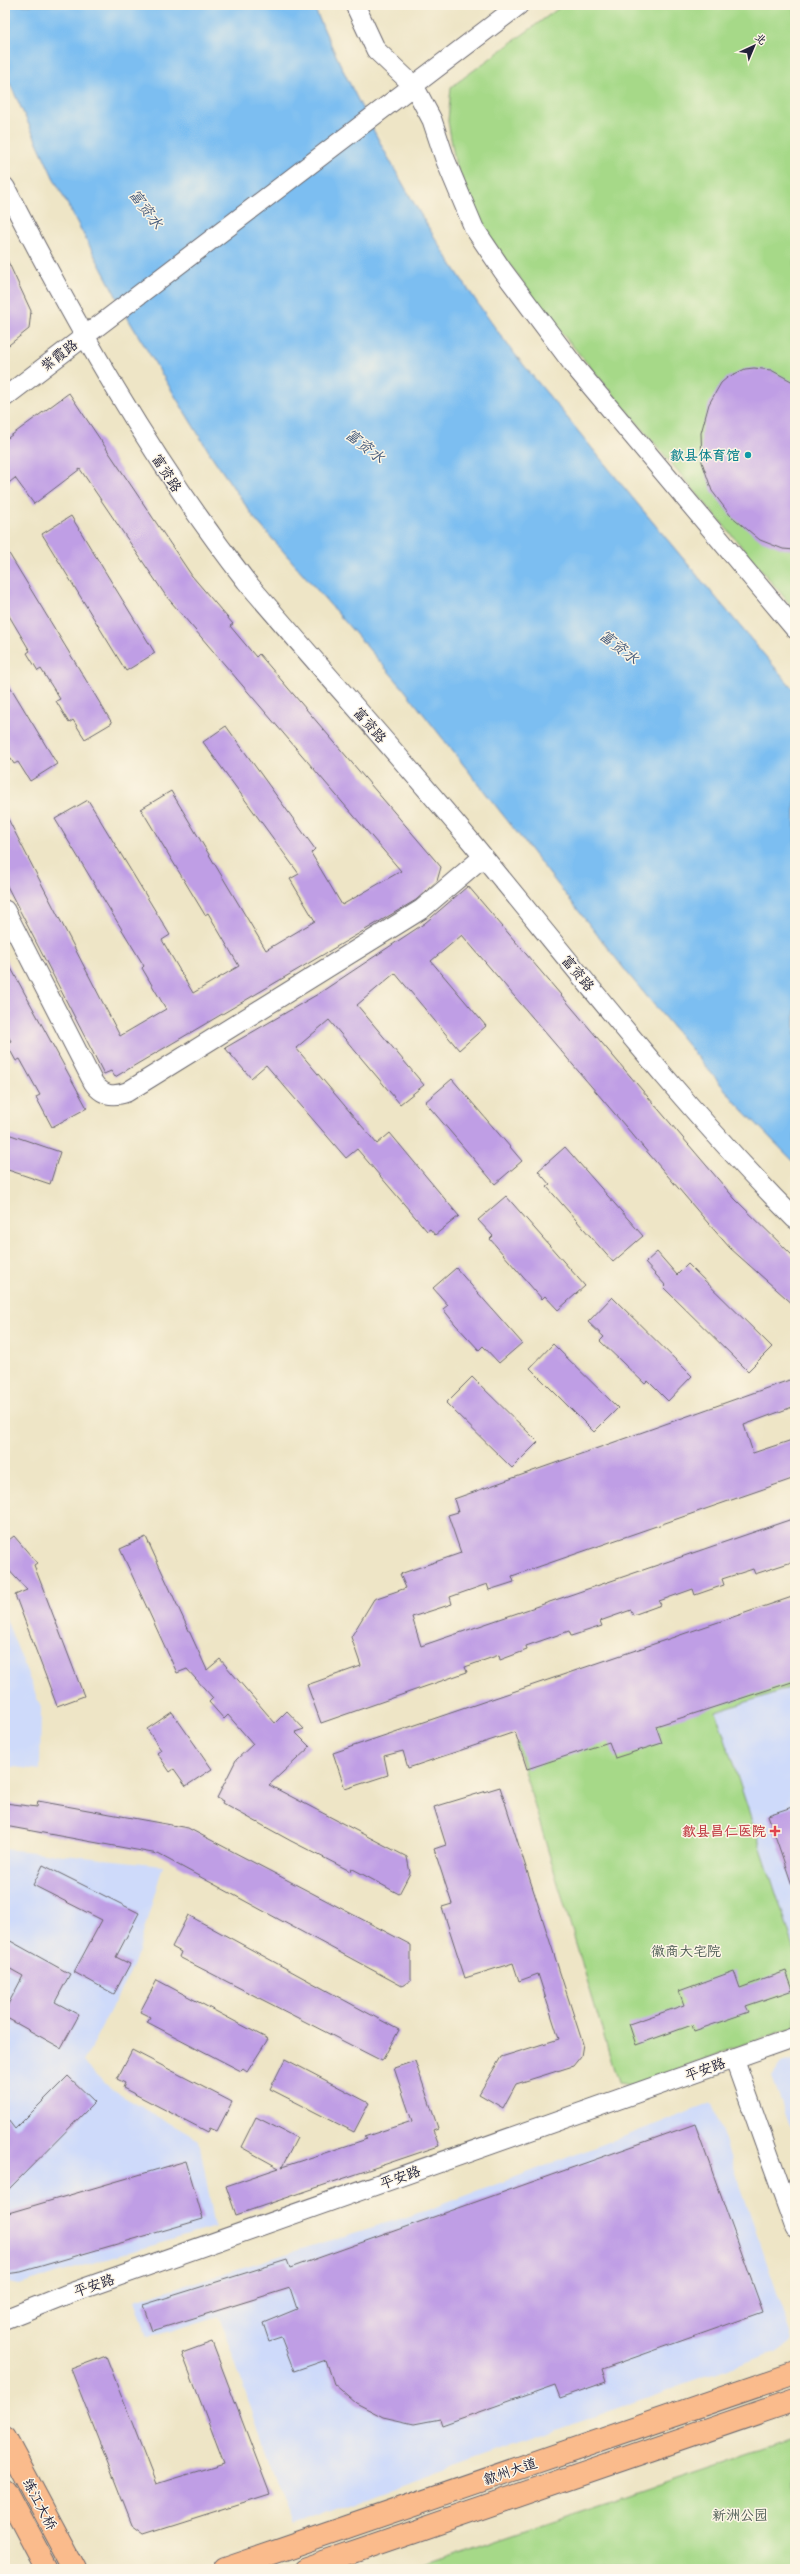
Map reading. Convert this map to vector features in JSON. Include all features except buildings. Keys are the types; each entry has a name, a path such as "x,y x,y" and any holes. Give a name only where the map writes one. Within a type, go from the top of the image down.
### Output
{"main road":[{"name":"歙州大道","path":"225,2569 795,2373"},
{"name":"歙州大道","path":"304,2569 795,2400"},
{"name":"练江大桥","path":"5,2438 75,2569"},
{"name":"练江大桥","path":"5,2490 47,2569"}],"street":[{"path":"355,5 376,50 414,86 432,120 445,159 474,228 507,277 575,367 795,629"},
{"name":"紫霞路","path":"5,397 397,100 519,5"},
{"name":"富资路","path":"5,187 85,336 154,454 211,537 246,581 483,857 629,1035 723,1144 795,1219"},
{"path":"5,910 93,1082 97,1088 110,1095 116,1096 127,1092 422,909 483,857"},
{"name":"平安路","path":"5,2319 73,2292 795,2037"},
{"path":"734,2058 795,2228"}],"shaded area":[{"path":"5,1616 41,1708 40,1770 5,1766"},
{"name":"歙县昌仁医院","path":"795,1686 795,1951 716,1712"},
{"path":"5,1849 163,1865 134,1965 83,2062 112,2090 199,2140 215,2227 19,2285 5,2282"},
{"path":"795,2059 795,2139 772,2077 782,2063"},
{"path":"712,2103 793,2339 778,2351 367,2498 292,2527 219,2316 147,2338 134,2301 428,2210"}],"green space":[{"path":"563,5 795,5 795,610 554,324 490,238 479,220 455,162 448,121 451,87"},
{"name":"徽商大宅院","path":"795,1654 795,1686 716,1712 795,1951 795,2027 631,2085 618,2083 516,1744"},
{"name":"新洲公园","path":"795,2439 795,2569 411,2569"}],"water":[{"name":"富资水","path":"5,5 313,5 373,130 419,212 469,291 526,368 795,691 795,1163 738,1105 629,975 403,688 255,519 211,455 130,322 54,179 5,73"}],"place":[{"name":"歙县体育馆","path":"748,455"},
{"name":"歙县昌仁医院","path":"775,1831"}]}
